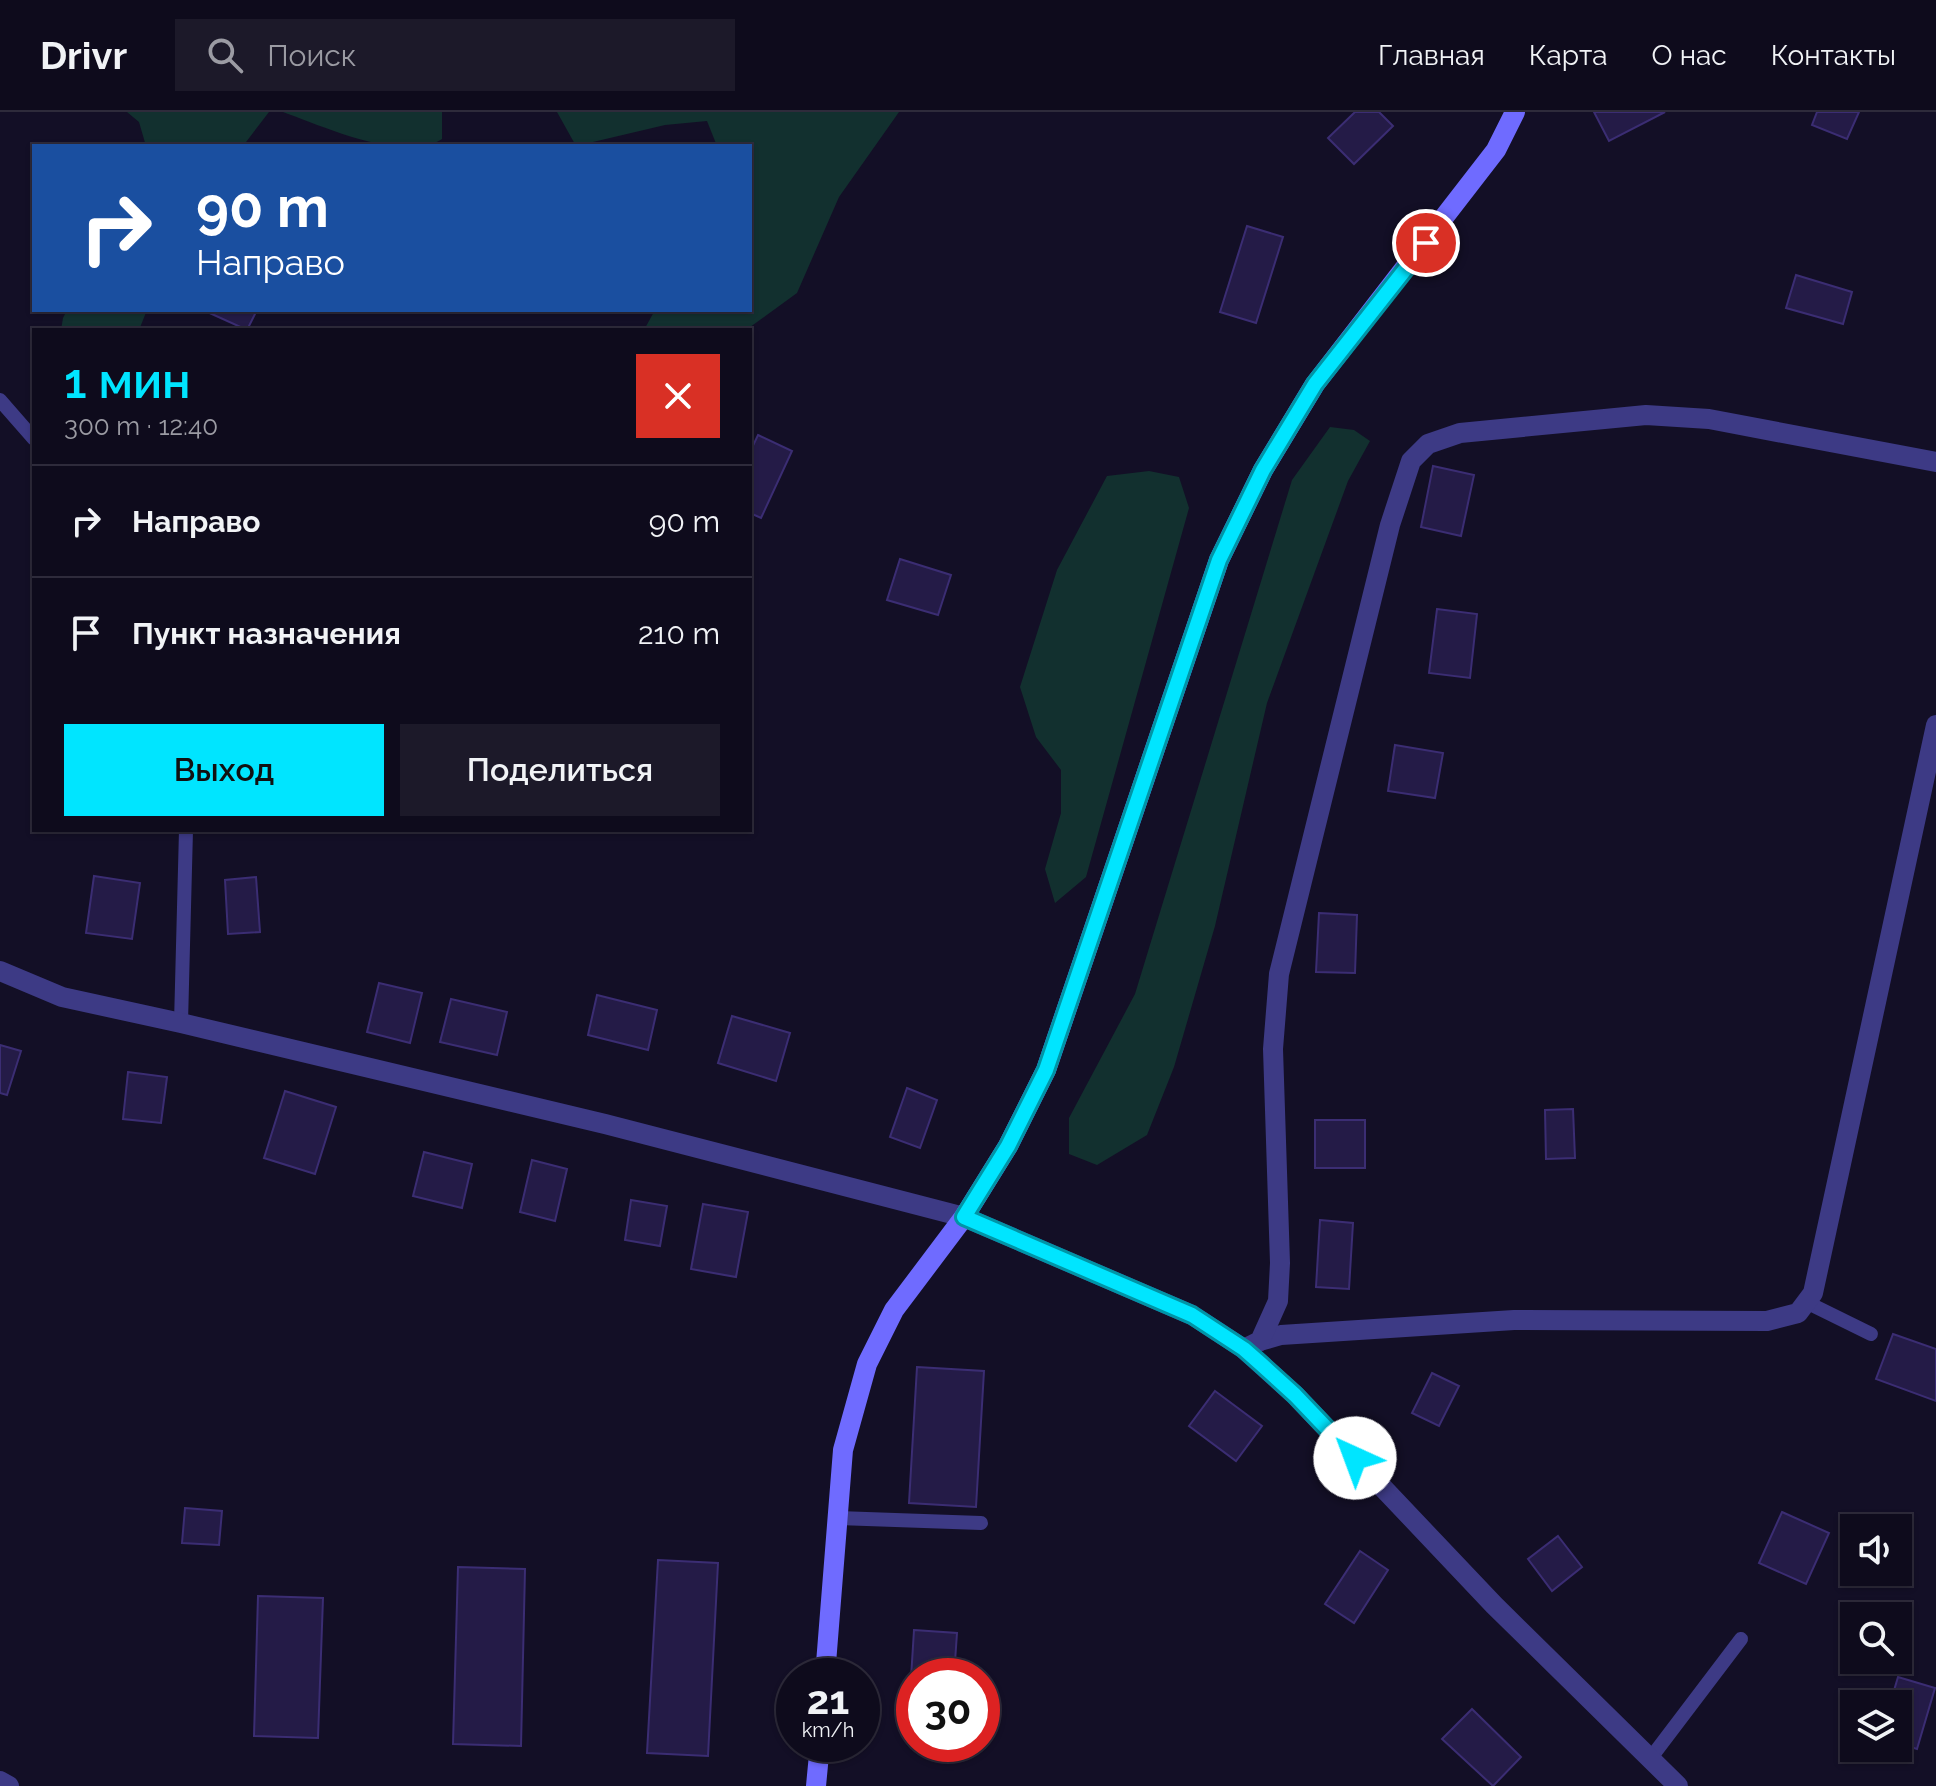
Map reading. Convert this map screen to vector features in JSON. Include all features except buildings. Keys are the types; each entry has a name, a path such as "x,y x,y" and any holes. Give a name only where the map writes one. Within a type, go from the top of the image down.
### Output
{"main road":[{"path":"826,1658 843,1450 867,1364 894,1310 964,1217 1008,1146 1046,1070 1219,560 1263,470 1315,384 1496,150 1515,112"},
{"path":"816,1786 818,1762"}],"street":[{"path":"1252,1345 1278,1301 1280,1263 1273,1049 1279,974 1390,525 1411,461 1428,444 1460,433 1646,415 1709,419 1936,462"},
{"path":"1252,1345 1294,1334 1514,1320 1767,1321 1798,1313 1813,1293 1936,725"},
{"path":"0,971 62,997 605,1124 964,1217 1192,1315 1252,1345 1295,1395 1494,1605 1678,1786"},
{"path":"0,1781 9,1786"}],"lane":[{"path":"0,400 32,437"},
{"path":"181,1023 186,832"},
{"path":"1806,1302 1871,1334"},
{"path":"838,1518 981,1523"},
{"path":"1650,1759 1741,1639"}],"green space":[{"path":"127,112 269,112 245,144 145,144 139,122"},
{"path":"283,112 442,112 442,139 431,144 381,144"},
{"path":"557,112 899,112 839,197 797,293 749,328 645,328 654,312 752,312 752,144 716,144 707,121 665,125 575,144"},
{"path":"66,312 146,312 140,328 61,328"},
{"path":"1330,427 1354,430 1370,441 1348,481 1267,703 1215,926 1174,1067 1147,1135 1097,1165 1069,1154 1069,1118 1135,994 1292,480"},
{"path":"1149,471 1179,477 1189,508 1086,877 1055,903 1045,869 1061,813 1061,770 1036,737 1020,687 1057,570 1107,476"}],"route":[{"path":"1355,1458 1295,1395 1244,1349 1192,1315 964,1217 1008,1146 1046,1070 1219,560 1263,470 1315,384 1426,243"}]}
